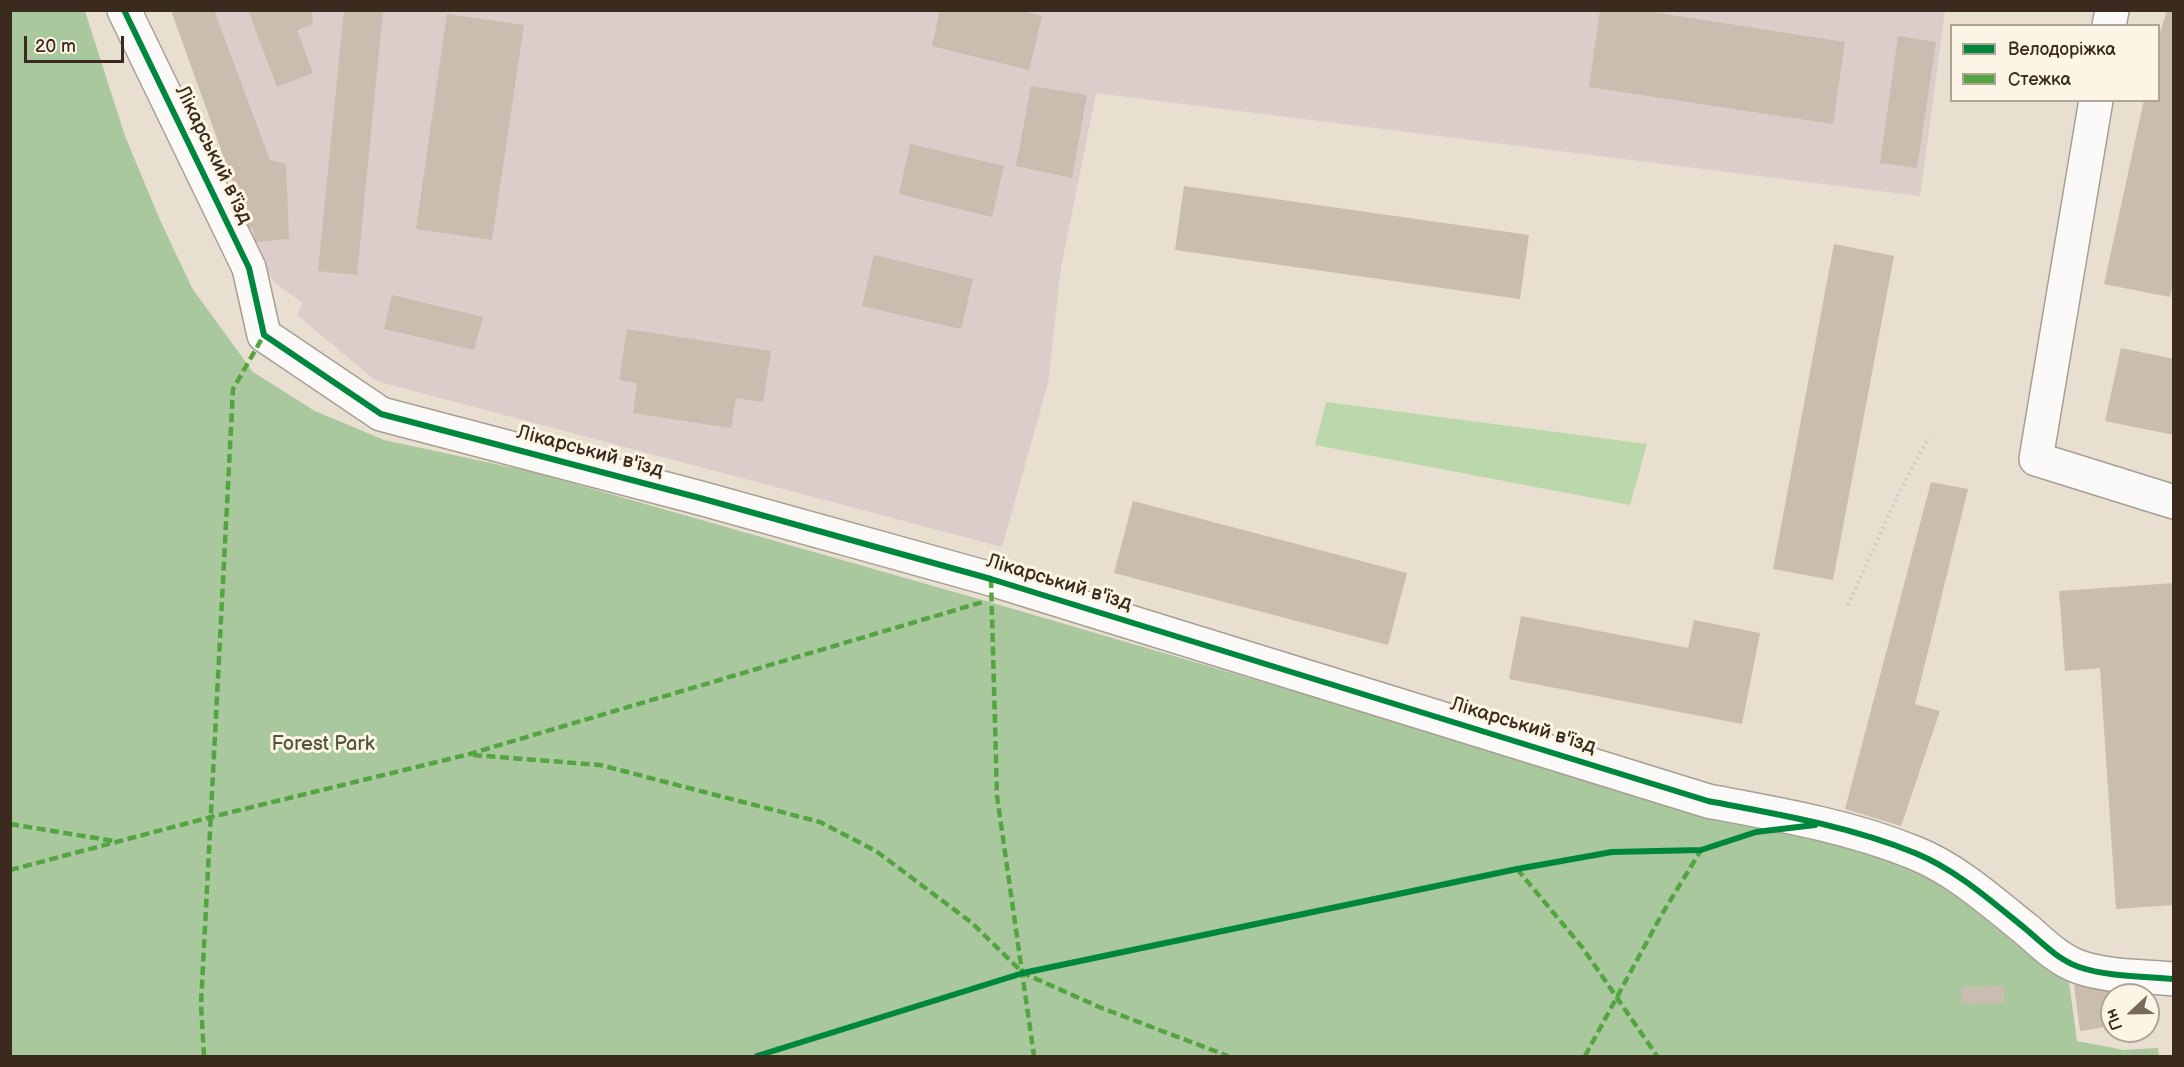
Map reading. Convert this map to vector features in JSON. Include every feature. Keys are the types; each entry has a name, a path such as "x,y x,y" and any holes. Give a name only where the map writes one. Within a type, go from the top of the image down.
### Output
{"street":[{"name":"Лікарський в'їзд","path":"124,10 249,268 264,335 381,414 700,498 991,579 1708,801 1823,824 1915,853 1945,869 1974,888 2058,956 2077,966 2098,971 2174,979"},
{"path":"2096,102 2036,459 2174,502"}],"path":[{"path":"1848,604 1899,492 1929,437"}],"shaded area":[{"path":"171,11 1945,11 1920,196 1096,93 1061,267 1048,383 1002,547 376,381 297,315 303,303 274,282 240,230 231,177"}],"green space":[{"name":"Forest Park","path":"10,11 85,11 125,136 160,220 192,288 253,372 315,411 384,440 533,472 986,601 1632,790 1848,847 1912,867 1967,896 2069,982 2077,1041 2124,1050 2158,1048 2159,1056 11,1056"},
{"path":"1326,402 1647,444 1630,505 1315,445"}],"building":[{"path":"171,10 214,10 270,160 286,164 289,239 255,242 253,228 240,230 231,177"},
{"path":"248,10 312,10 313,24 297,30 313,73 277,87"},
{"path":"344,10 383,10 357,275 318,271"},
{"path":"940,10 1018,10 1042,16 1029,70 932,46"},
{"path":"1600,10 1639,10 1845,42 1833,124 1589,87"},
{"path":"2167,10 2174,10 2174,280 2170,297 2104,284 2144,102 2160,102 2160,33"},
{"path":"447,14 524,25 492,240 416,229"},
{"path":"1898,36 1936,42 1917,168 1880,163"},
{"path":"1031,86 1087,95 1072,178 1016,166"},
{"path":"910,144 1004,166 992,217 899,194"},
{"path":"1184,186 1529,235 1520,299 1175,250"},
{"path":"1834,244 1894,256 1833,580 1773,569"},
{"path":"874,255 973,279 961,329 862,306"},
{"path":"392,295 483,317 474,350 384,329"},
{"path":"627,329 771,351 763,402 736,398 731,428 633,413 637,383 619,380"},
{"path":"2121,348 2174,359 2174,435 2105,421"},
{"path":"1931,482 1968,489 1915,704 1940,711 1901,826 1845,809"},
{"path":"1133,501 1407,573 1388,645 1114,573"},
{"path":"2174,583 2174,905 2116,909 2100,668 2065,671 2059,591"},
{"path":"1521,616 1688,648 1694,620 1760,633 1742,724 1509,679"},
{"path":"2111,981 2111,983 2100,983 2100,1028 2080,1031 2074,985"},
{"path":"2004,986 2004,1003 1962,1004 1962,987"}],"marked path":[{"path":"204,1056 201,1004 233,389 264,335"},
{"path":"991,579 997,796 1034,1056"},
{"path":"10,870 211,817 466,755 986,601"},
{"path":"473,755 600,765 820,822 876,851 972,923 1023,973 1099,1007 1228,1056"},
{"path":"10,824 114,841"},
{"path":"1585,1056 1662,914 1701,850"},
{"path":"1517,869 1582,947 1657,1056"}],"cycle path":[{"path":"124,10 249,268 264,335 381,414 700,498 991,579 1708,801 1865,835 1915,853 1960,877 2052,951 2072,964 2102,973 2174,979"},
{"path":"757,1056 1023,973 1517,869 1612,852 1701,850 1756,832 1815,825"}]}
